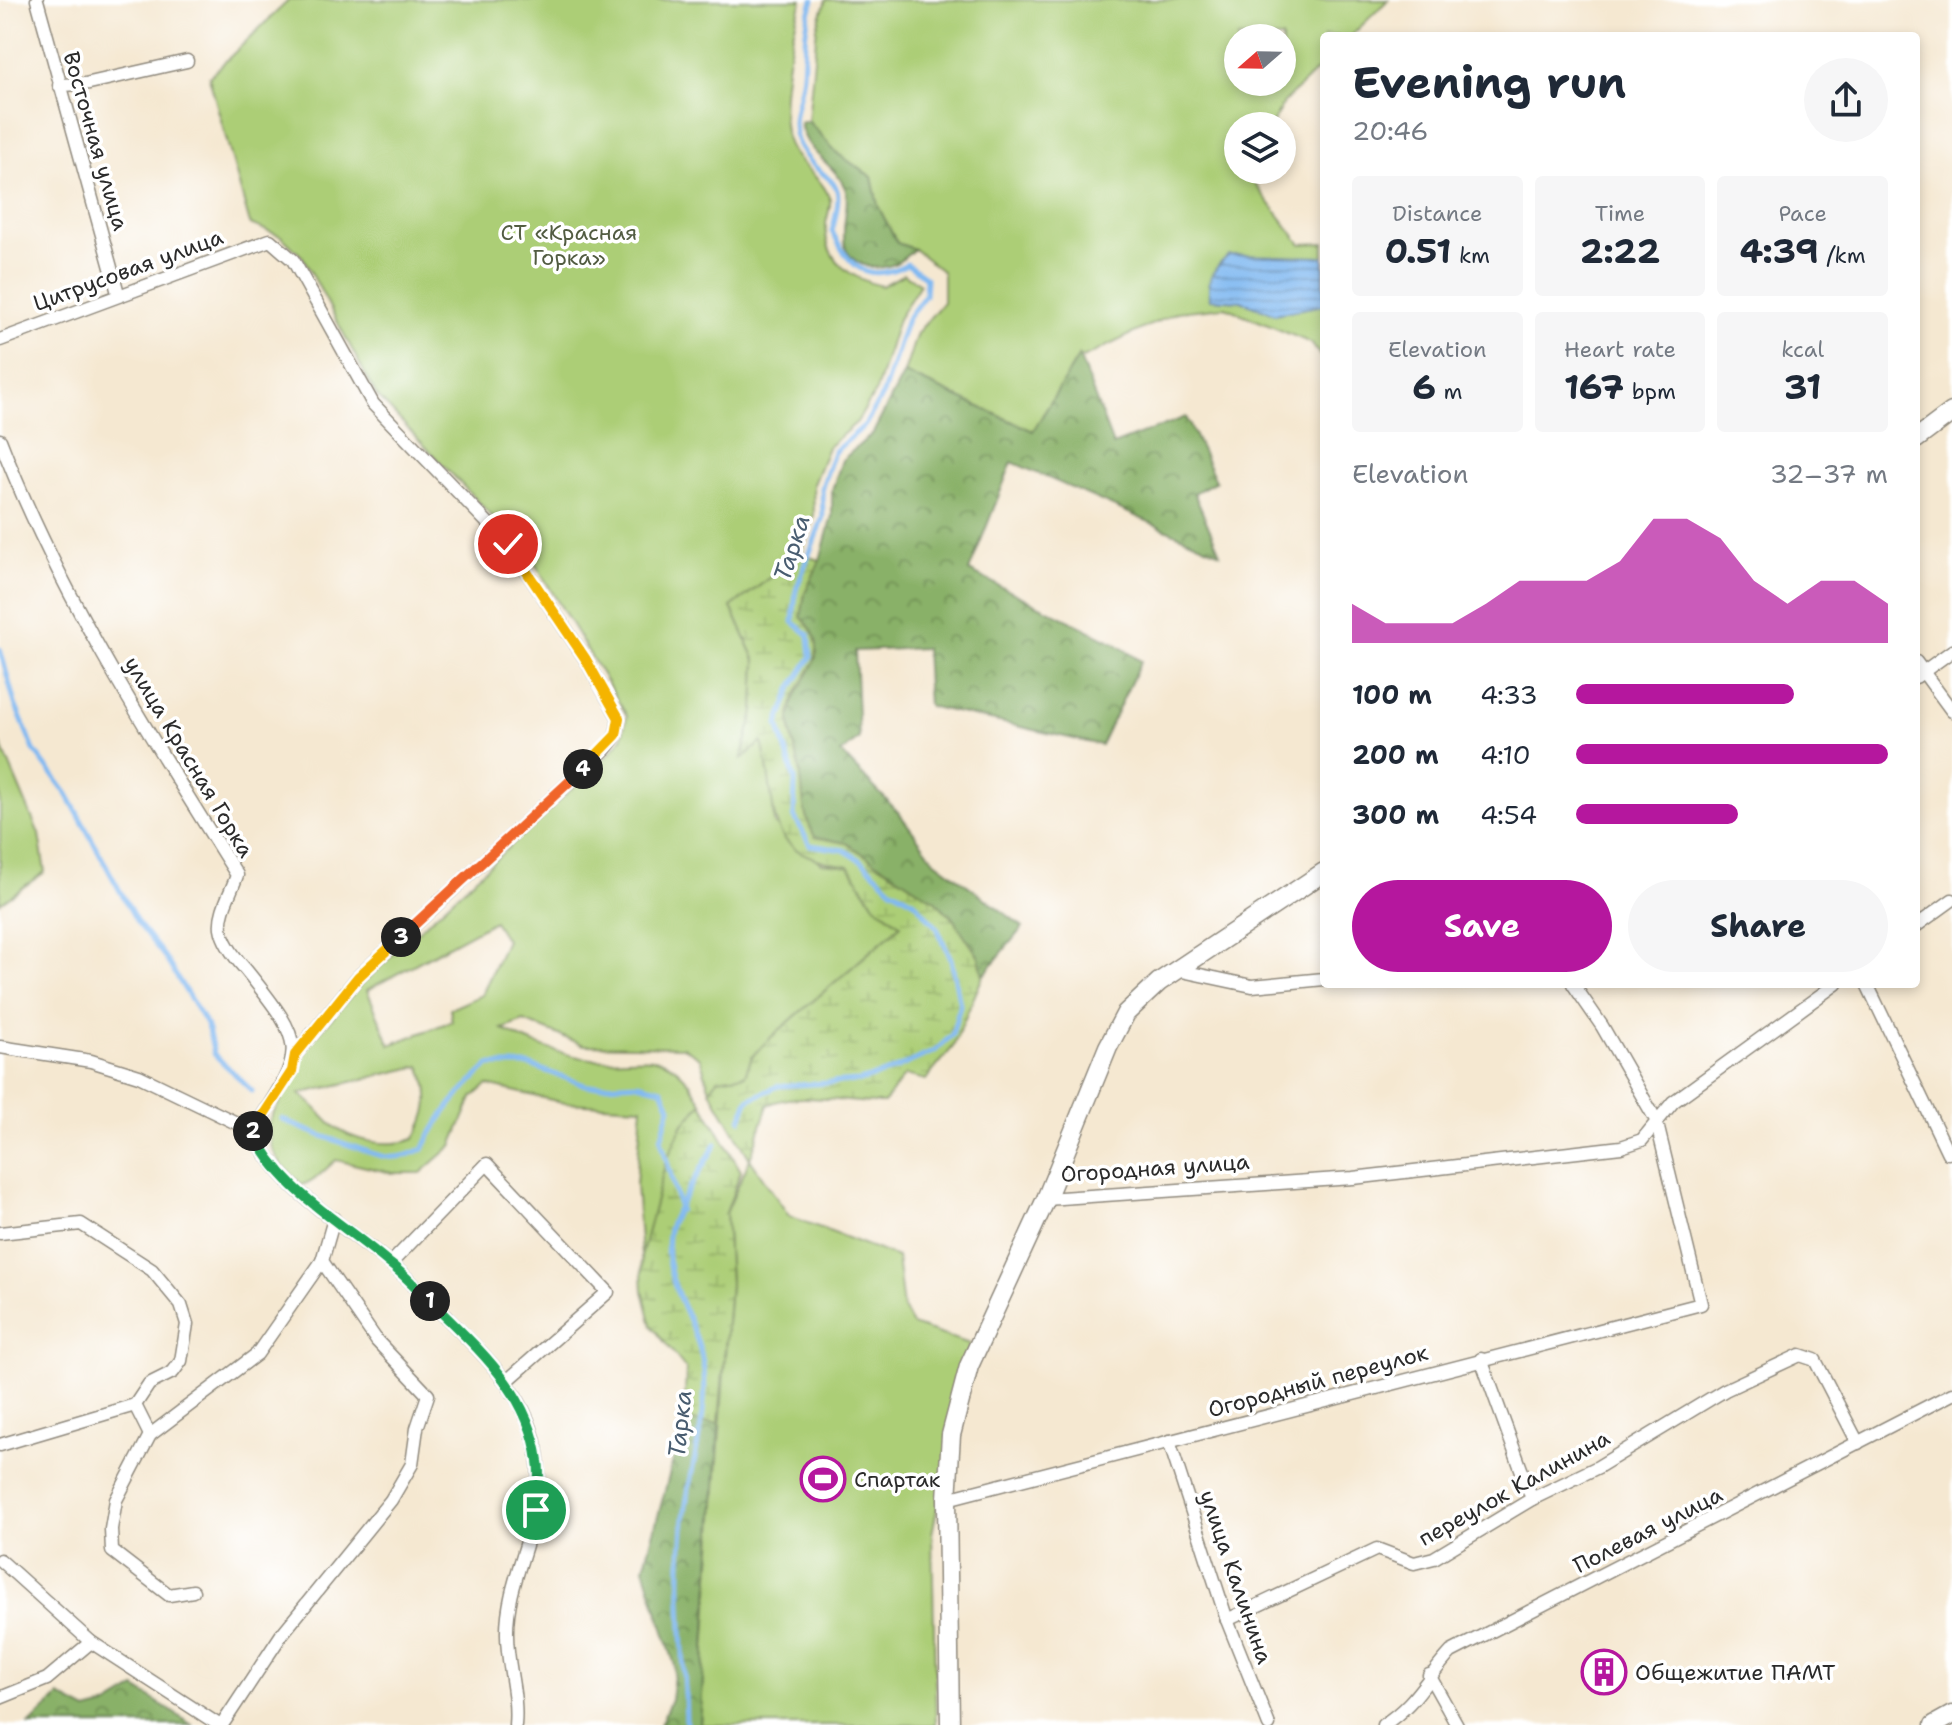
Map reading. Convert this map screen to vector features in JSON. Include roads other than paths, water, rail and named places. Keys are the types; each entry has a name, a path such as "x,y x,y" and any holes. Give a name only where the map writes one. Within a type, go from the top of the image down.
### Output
{"street":[{"name":"Восточная улица","path":"37,0 118,293"},
{"path":"59,85 85,84 187,61"},
{"name":"Цитрусовая улица","path":"0,340 118,293 270,240 293,260 373,404 508,544 585,658 619,718 616,735 605,749 358,977 295,1055"},
{"path":"1920,436 1952,412"},
{"name":"улица Красная Горка","path":"0,440 31,521 146,731 237,875 221,915 221,931 239,962 277,1009 295,1055"},
{"path":"1920,669 1952,651"},
{"path":"1920,671 1952,711"},
{"path":"1046,1199 1108,1047 1126,1013 1140,997 1177,970 1320,875"},
{"path":"1920,923 1952,900"},
{"path":"1177,970 1252,986 1320,979"},
{"path":"1576,988 1602,1026 1656,1120"},
{"name":"Огородная улица","path":"950,1725 947,1499 951,1435 969,1366 1046,1199 1353,1178 1597,1150 1642,1140 1673,1102 1830,988"},
{"path":"1869,988 1950,1152"},
{"path":"0,1047 91,1061 139,1076 253,1131 264,1155 290,1185 391,1263 508,1380 530,1424 539,1463 536,1510 513,1592 507,1635 517,1700 515,1725"},
{"path":"253,1131 292,1071 295,1055"},
{"name":"Огородный переулок","path":"947,1499 1701,1304 1656,1120"},
{"path":"391,1263 487,1164 608,1292 508,1380"},
{"path":"193,1591 169,1595 112,1551 111,1529 116,1500 150,1435 257,1354 322,1261 334,1219"},
{"path":"0,1233 81,1224 152,1270 181,1305 187,1324 181,1361 173,1372 149,1384 135,1405 0,1445"},
{"path":"0,1560 91,1642 221,1725 282,1634 391,1500 412,1464 417,1428 428,1395 377,1341 322,1261"},
{"name":"переулок Калинина","path":"1227,1620 1377,1549 1414,1563 1434,1558 1532,1499 1598,1467 1725,1390 1800,1355 1815,1360 1858,1443"},
{"path":"1481,1359 1532,1499"},
{"name":"Полевая улица","path":"1383,1725 1408,1709 1429,1675 1451,1652 1952,1394"},
{"path":"135,1405 150,1435"},
{"name":"улица Калинина","path":"1169,1441 1227,1620 1269,1725"},
{"path":"0,1698 47,1679 91,1642"},
{"path":"1429,1675 1457,1725"},
{"path":"1934,1725 1952,1715"}],"water":[{"path":"1229,255 1320,257 1320,306 1275,314 1241,301 1210,299 1212,274"}],"waterway":[{"name":"Тарка","path":"741,1120 748,1100 778,1086 860,1081 935,1051 952,1035 960,1005 951,959 937,928 915,902 892,889 862,861 844,850 810,845 794,816 795,780 778,724 792,687 811,657 809,635 793,622 796,590 823,517 822,487 834,452 865,425 883,394 907,319 925,295 926,278 907,264 881,273 861,269 845,254 832,231 837,211 836,188 809,160 800,147 794,129 802,83 806,28 813,0"},
{"path":"0,649 15,704 34,750 67,794 137,922 164,956 207,1026 214,1054 252,1091"},
{"path":"282,1119 376,1155 401,1157 423,1149 452,1104 489,1065 529,1065 588,1086 638,1083 662,1089 670,1107 661,1139 680,1210"},
{"name":"Тарка","path":"686,1725 682,1545 702,1421 705,1382 699,1346 673,1281 667,1247 672,1221 716,1144"}],"place":[{"name":"Спартак","path":"823,1479"},
{"name":"Общежитие ПАМТ","path":"1604,1672"}],"park label":[{"name":"СТ «Красная Горка»","path":"569,244"}]}
